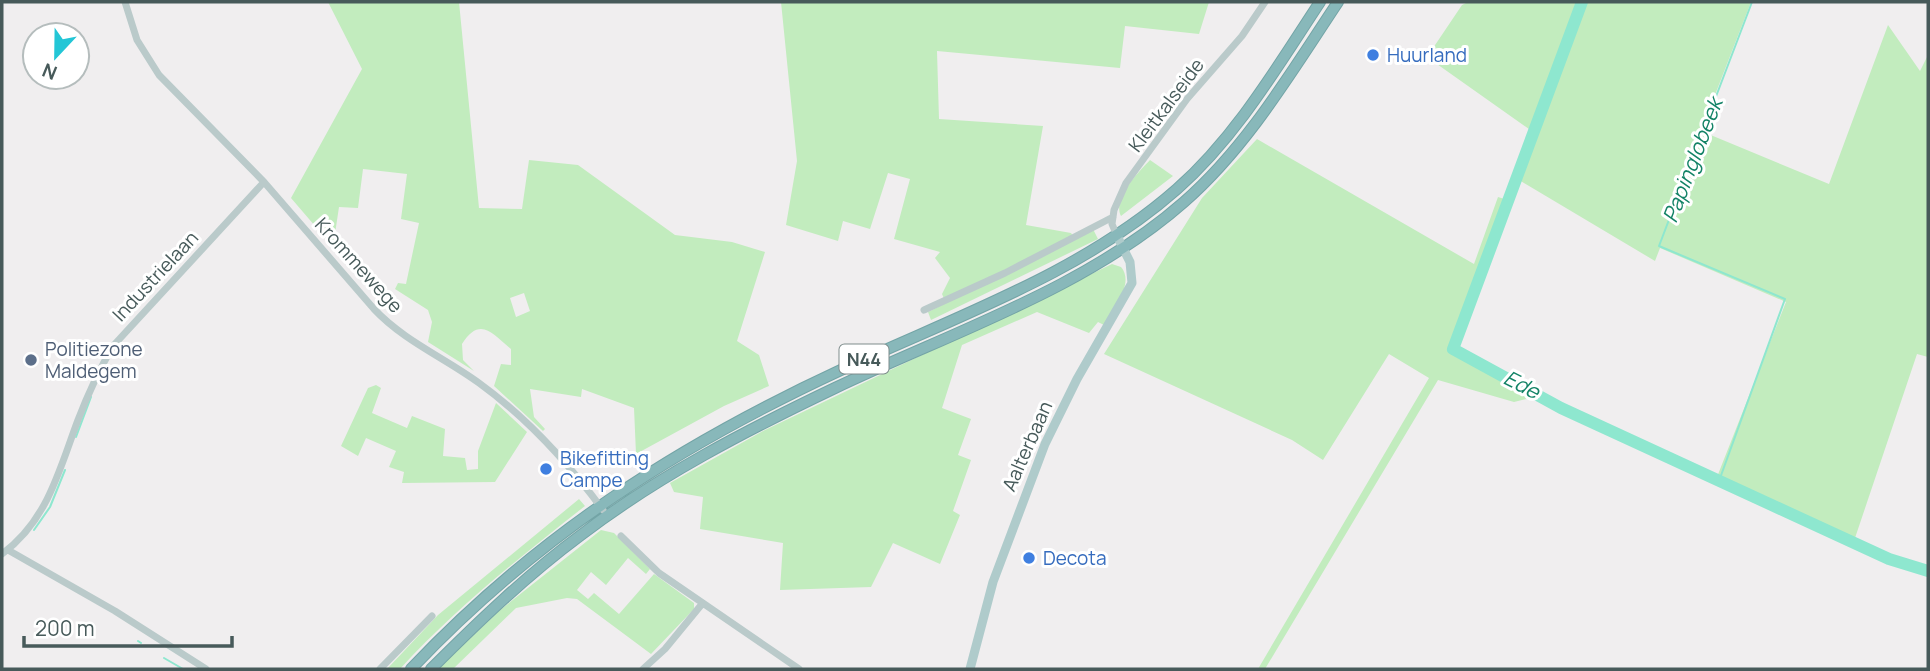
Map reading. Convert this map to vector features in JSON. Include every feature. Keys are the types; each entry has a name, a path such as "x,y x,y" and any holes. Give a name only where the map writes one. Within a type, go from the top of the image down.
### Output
{"highway":[{"name":"N44","path":"411,669 493,590 642,476 720,429 1045,275 1117,236 1176,190 1215,151 1253,101 1320,2"},
{"name":"N44","path":"430,669 533,573 607,516 761,424 1052,288 1123,248 1184,202 1236,147 1338,2"}],"main road":[{"name":"Aalterbaan","path":"970,669 1002,557 1045,444 1077,379 1132,283 1132,268 1117,236"}],"street":[{"name":"Krommewege","path":"125,2 137,40 159,75 264,182 383,318 498,397 577,476 607,516"},
{"name":"Kleitkalseide","path":"1113,217 1126,183 1187,99 1242,36 1265,2"},
{"name":"Industrielaan","path":"206,669 5,552 30,528 47,502 94,378 113,346 264,182"},
{"path":"924,310 1113,217 1117,236"},
{"path":"621,536 659,573 799,669"},
{"path":"643,669 665,649 702,604"},
{"path":"380,669 432,616"}],"green space":[{"path":"328,2 459,2 479,208 522,209 529,160 578,165 675,235 732,242 765,252 737,341 759,355 769,386 724,406 636,454 634,408 582,389 581,397 530,389 534,417 545,429 543,431 494,386 501,364 511,365 511,349 492,333 475,330 462,344 463,360 474,371 428,342 432,322 428,310 395,289 398,283 406,284 419,223 401,219 407,174 363,169 358,208 339,207 333,247 291,198 362,69","holes":["524,293 530,311 516,317 510,298"]},
{"path":"781,2 1209,2 1199,34 1125,26 1120,68 937,51 939,119 1043,126 1026,225 1071,233 1075,239 1093,229 1098,239 931,320 928,312 946,303 942,294 950,278 935,258 940,252 894,239 910,179 888,173 870,229 843,221 838,241 786,225 797,161"},
{"path":"1468,2 1751,2 1701,131 1829,184 1888,25 1920,71 1928,55 1928,357 1917,354 1855,538 1717,477 1786,302 1660,248 1655,261 1519,180 1536,134 1427,57 1462,5"},
{"path":"1257,139 1474,264 1498,197 1511,201 1456,347 1510,374 1507,381 1538,396 1514,402 1438,380 1265,669 1258,669 1429,378 1389,354 1323,460 1292,440 1104,354 1202,198"},
{"path":"1150,160 1173,176 1121,216 1119,209 1123,194"},
{"path":"1112,264 1121,267 1126,281 1117,304 1104,325 1098,322 1089,333 1037,312 962,345 942,408 971,419 958,455 971,460 953,511 960,515 940,564 893,543 871,587 780,590 783,543 700,529 703,497 674,492 670,483 763,431"},
{"path":"376,385 381,388 372,413 407,428 412,416 445,429 443,456 465,458 467,470 478,469 478,451 496,403 527,432 495,482 402,483 404,472 389,467 396,451 366,438 358,456 341,446 368,388"},
{"path":"579,499 585,506 466,604 400,669 387,669 438,615"},
{"path":"601,530 614,533 650,569 646,574 628,558 606,585 591,572 577,590 588,599 594,593 619,614 654,574 694,603 694,609 651,654 577,599 567,598 516,608 453,669 438,669 499,611"}],"waterway":[{"name":"Ede","path":"1582,2 1453,349 1561,408 1889,559 1928,571"},
{"name":"Papinglobeek","path":"1719,481 1785,299 1659,246 1752,2"},
{"path":"76,437 91,397"},
{"path":"34,530 50,507 65,470"},
{"path":"164,658 183,669"}],"place":[{"name":"Huurland","path":"1373,55"},
{"name":"Politiezone Maldegem","path":"31,360"},
{"name":"Bikefitting Campe","path":"546,469"},
{"name":"Decota","path":"1029,558"}]}
